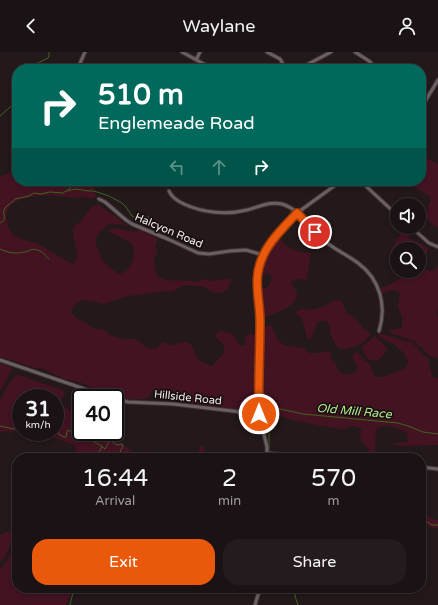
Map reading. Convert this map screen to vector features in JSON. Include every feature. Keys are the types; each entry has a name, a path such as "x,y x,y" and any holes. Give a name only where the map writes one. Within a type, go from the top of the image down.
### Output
{"street":[{"path":"80,64 85,52"},
{"path":"182,52 204,64"},
{"path":"196,60 200,52"},
{"path":"267,52 280,59 283,64"},
{"path":"309,64 331,52"},
{"path":"354,52 372,64"},
{"path":"426,100 438,80"},
{"path":"267,453 266,442 259,414 260,321 256,282 260,263 270,244 297,213 334,186"},
{"path":"365,186 390,209"},
{"path":"169,191 171,195 179,201 194,208 209,211 234,212 274,203 287,206 297,213 321,238 363,267 373,280 378,288 382,303 382,317 378,331"},
{"name":"Halcyon Road","path":"99,199 132,224 198,253 209,254 246,250 263,255"},
{"path":"419,234 429,243 438,247"},
{"path":"0,360 85,389"},
{"name":"Hillside Road","path":"124,401 173,404 259,414"},
{"path":"426,467 438,468"},
{"path":"255,605 259,593"}],"shaded area":[{"path":"426,158 438,164 438,228 432,224 426,216 431,197 412,186 426,186"},
{"path":"12,172 12,186 94,186 96,195 95,198 44,196 26,198 12,204 7,213 6,217 8,224 13,234 18,238 36,243 68,262 74,264 77,255 73,235 74,226 91,208 98,204 131,227 110,224 100,231 96,239 96,244 103,261 117,273 126,271 132,263 134,252 131,243 108,231 116,228 129,231 142,231 157,238 155,245 157,254 154,258 154,263 157,276 165,280 196,282 203,279 213,281 230,279 231,282 228,289 221,293 215,293 204,287 184,285 174,291 128,296 104,304 84,300 78,302 72,308 71,312 75,317 95,329 106,331 112,336 124,339 136,339 150,349 156,349 162,342 171,345 183,342 188,343 192,346 199,360 212,366 223,354 225,349 222,343 215,336 220,331 232,334 239,344 244,346 245,337 250,333 255,335 257,355 256,388 245,407 235,409 188,403 173,391 163,391 157,389 153,390 149,397 145,399 124,399 124,389 95,389 81,383 65,379 43,369 31,367 0,357 0,176"},
{"path":"400,234 406,234 418,242 396,242"},
{"path":"279,240 294,250 311,253 307,279 305,281 301,279 291,282 297,294 296,298 289,306 272,315 262,318 258,284 260,289 265,289 272,278 270,274 259,274 266,256 275,243"},
{"path":"438,266 438,359 427,354 414,341 390,333 390,330 402,328 402,317 398,307 400,295 397,291 392,290 384,293 380,291 380,288 401,278 426,278 426,270 433,271"},
{"path":"335,300 342,301 346,312 355,318 364,329 371,334 364,342 354,347 340,349 332,338 329,323 324,321 318,322 312,336 309,340 307,338 302,318 296,314 296,311 318,308"},
{"path":"271,325 278,340 284,345 304,348 309,353 329,352 331,354 332,361 336,364 338,370 342,374 350,374 357,371 357,366 352,356 357,351 365,361 369,363 376,377 383,377 405,369 408,362 405,354 395,345 381,338 378,334 379,333 413,343 423,355 428,358 433,377 438,378 438,445 394,445 394,443 408,442 407,433 385,426 377,428 374,453 370,453 360,437 361,429 356,427 349,426 345,430 297,421 260,410 262,327"},
{"path":"375,336 387,349 381,358 374,361 367,358 362,348"},
{"path":"0,363 12,369 0,392"},
{"path":"16,375 59,389 12,389 12,431 0,432 0,400 8,385"},
{"path":"64,407 72,411 72,441 119,441 134,453 76,453 75,446 64,441"},
{"path":"203,446 205,449 204,453 198,453 200,447"},
{"path":"426,514 438,520 438,528 429,527 426,525"},
{"path":"10,530 10,547 0,563 0,535"},
{"path":"12,551 12,593 71,593 66,605 0,605 0,569"}],"waterway":[{"path":"36,64 48,58 49,52"},
{"path":"0,116 12,105"},
{"path":"68,191 71,186"},
{"path":"0,223 4,220 5,208 15,199 29,196 34,193 63,193 75,189 94,191 109,196 122,203 132,216 138,218 149,217"},
{"path":"0,249 15,253 22,253 36,249 41,251 49,259"},
{"name":"Old Mill Race","path":"263,390 271,413 270,424"},
{"name":"Old Mill Race","path":"267,406 303,414 398,423 423,432 438,434"},
{"path":"0,426 12,429"},
{"path":"64,437 66,437 68,430 97,443 105,449 111,441 117,445 122,444 123,446 120,452 122,453"},
{"path":"269,433 269,451"},
{"path":"100,453 102,447"},
{"path":"125,453 129,453"},
{"path":"426,521 432,525 438,525"},
{"path":"70,605 73,593"},
{"path":"295,593 298,605"}],"route":[{"path":"259,414 260,321 256,282 260,263 270,244 297,213 315,232"}]}
